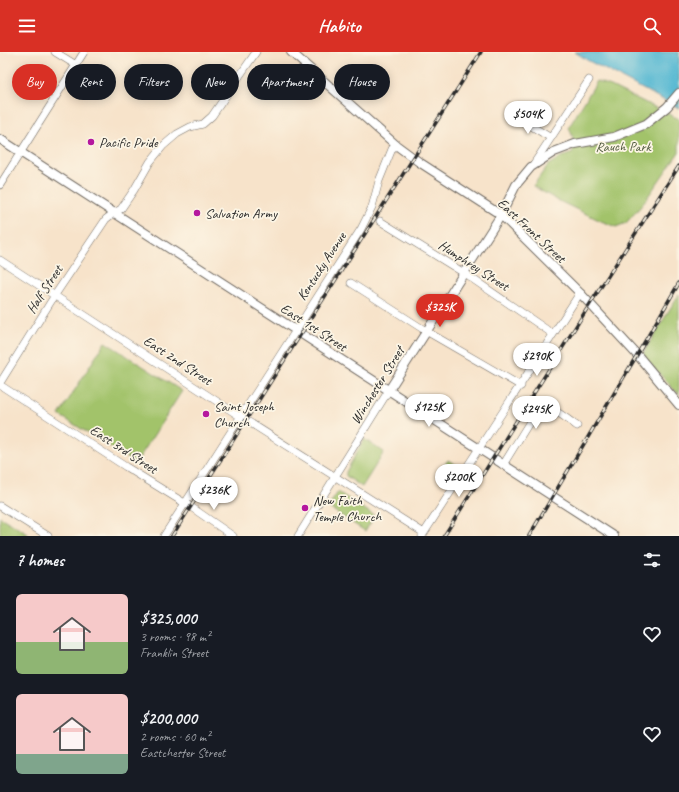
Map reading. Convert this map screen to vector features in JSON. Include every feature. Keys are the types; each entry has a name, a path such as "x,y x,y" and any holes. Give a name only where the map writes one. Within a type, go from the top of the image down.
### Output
{"street":[{"path":"55,52 74,64"},
{"path":"77,64 84,52"},
{"name":"Half Street","path":"0,384 106,219 114,212 121,209 150,162 163,146 177,134 190,127 203,124 212,116 256,52"},
{"name":"East Front Street","path":"291,52 396,145 419,162 501,215 580,293 640,358 679,405"},
{"name":"Winchester Street","path":"298,536 426,331 501,215 516,185 531,167 589,80"},
{"path":"0,185 65,82"},
{"name":"Winchester Street","path":"531,167 554,152 575,144 614,137 646,124 667,107 679,93"},
{"path":"515,116 550,138"},
{"name":"East 1st Street","path":"0,139 614,536"},
{"name":"Kentucky Avenue","path":"164,536 367,219 379,181 392,149 396,145"},
{"name":"Humphrey Street","path":"380,221 464,273 553,334"},
{"name":"East 2nd Street","path":"0,260 336,477 423,535"},
{"path":"350,283 426,331 521,386"},
{"path":"423,535 580,293"},
{"name":"East 3rd Street","path":"0,384 233,536"},
{"path":"503,465 537,410 542,408 551,408 576,426"},
{"path":"0,506 48,536"}],"green space":[{"name":"Rauch Park","path":"597,81 611,86 679,119 679,152 642,205 626,223 616,227 557,200 533,186 548,165 561,157 573,153 573,138 569,127"},
{"path":"679,294 679,395 642,355"},
{"path":"105,342 182,391 136,463 59,415"},
{"path":"364,439 384,452 362,487 346,476 346,472"},
{"path":"448,460 462,469 453,484 438,475"},
{"path":"338,492 375,516 365,531 328,507"},
{"path":"0,517 28,534 27,536 0,536"}],"water":[{"path":"575,52 679,52 679,108 587,60"}],"railway":[{"path":"172,536 481,52"},
{"path":"444,536 679,166"},
{"path":"529,536 679,283"}],"place":[{"name":"Pacific Pride","path":"91,142"},
{"name":"Salvation Army","path":"197,213"},
{"name":"Saint Joseph Church","path":"206,414"},
{"name":"New Faith Temple Church","path":"305,508"}]}
